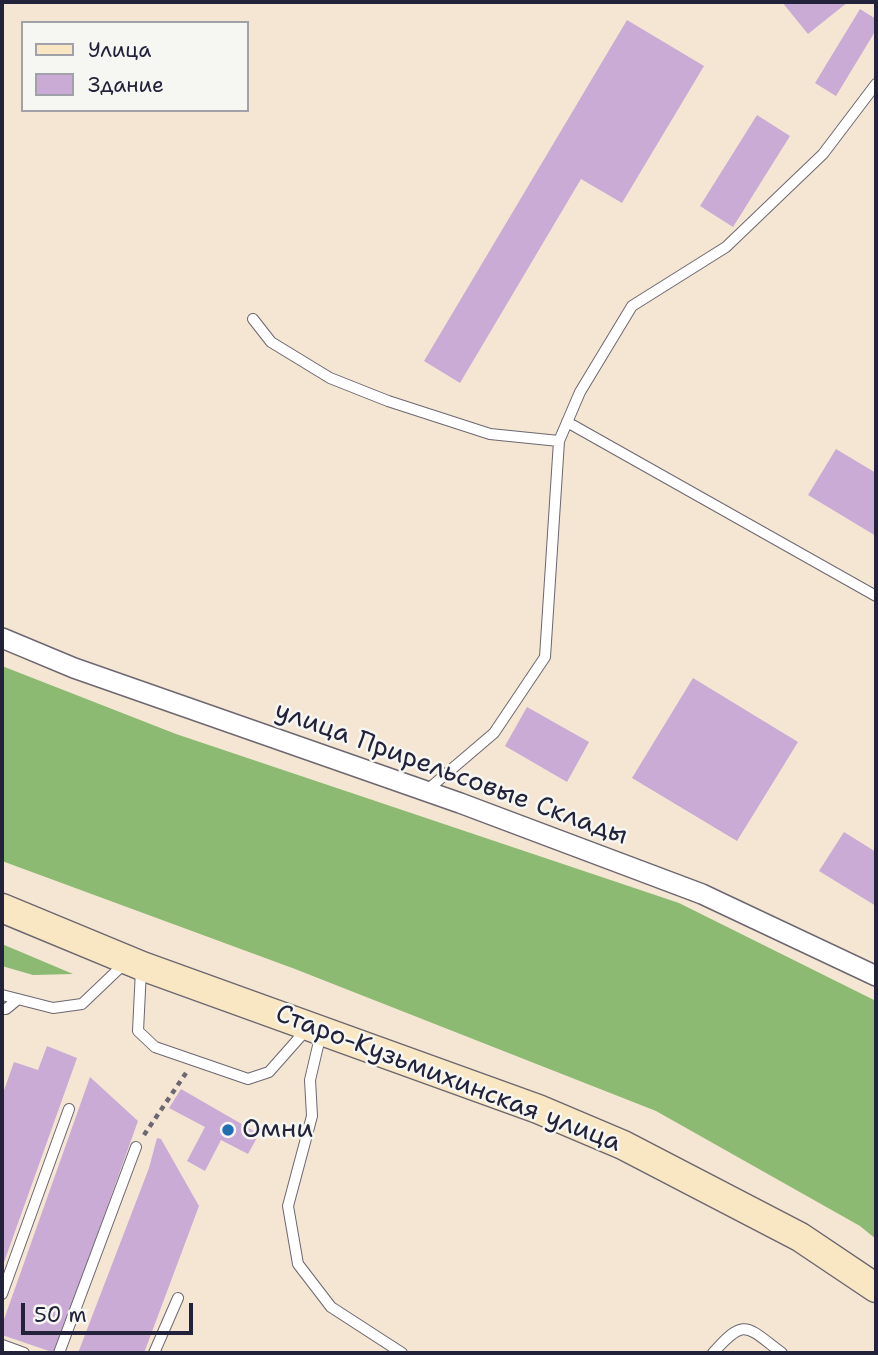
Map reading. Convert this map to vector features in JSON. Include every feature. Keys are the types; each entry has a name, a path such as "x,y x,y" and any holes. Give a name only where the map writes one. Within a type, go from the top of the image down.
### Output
{"main road":[{"name":"Старо-Кузьмихинская улица","path":"2,908 135,963 538,1109 623,1145 800,1237 876,1288"}],"street":[{"name":"улица Прирельсовые Склады","path":"2,638 74,668 426,791 702,894 876,976"}],"lane":[{"path":"426,791 494,733 545,657 559,440 579,392 632,306 726,247 823,154 876,84"},
{"path":"253,319 271,342 330,378 376,397 490,434 559,440"},
{"path":"567,422 876,596"},
{"path":"2,995 53,1008 82,1004 135,963"},
{"path":"135,963 138,1031 155,1047 248,1079 269,1072 316,1027"},
{"path":"2,1009 17,1000"},
{"path":"316,1027 310,1080 312,1116 288,1206 298,1264 331,1307 402,1353"},
{"path":"2,1294 69,1109"},
{"path":"59,1353 136,1147"},
{"path":"154,1353 178,1298"},
{"path":"713,1353 731,1333 743,1328 754,1332 782,1353"},
{"path":"2,1345 24,1353"}],"path":[{"path":"136,1147 195,1060"}],"green space":[{"path":"2,666 176,734 679,903 876,1001 876,1239 860,1226 656,1111 295,969 2,861"},
{"path":"2,944 73,974 33,975 2,966"}],"building":[{"path":"782,2 848,2 808,34"},
{"path":"860,9 876,19 876,30 836,96 815,83"},
{"path":"627,20 704,66 622,203 581,179 460,383 424,361"},
{"path":"757,115 790,136 733,227 700,206"},
{"path":"836,449 876,473 876,536 808,495"},
{"path":"693,678 798,742 737,841 632,778"},
{"path":"527,707 589,742 567,782 505,746"},
{"path":"844,832 876,852 876,906 819,871"},
{"path":"47,1046 77,1058 2,1268 2,1096 14,1062 38,1070"},
{"path":"90,1077 138,1121 55,1353 2,1335 2,1325"},
{"name":"Омни","path":"181,1089 259,1134 248,1154 221,1140 205,1171 187,1161 205,1127 169,1108"},
{"path":"157,1138 161,1139 199,1206 144,1353 78,1353 149,1168"}],"place":[{"name":"Омни","path":"228,1130"}]}
